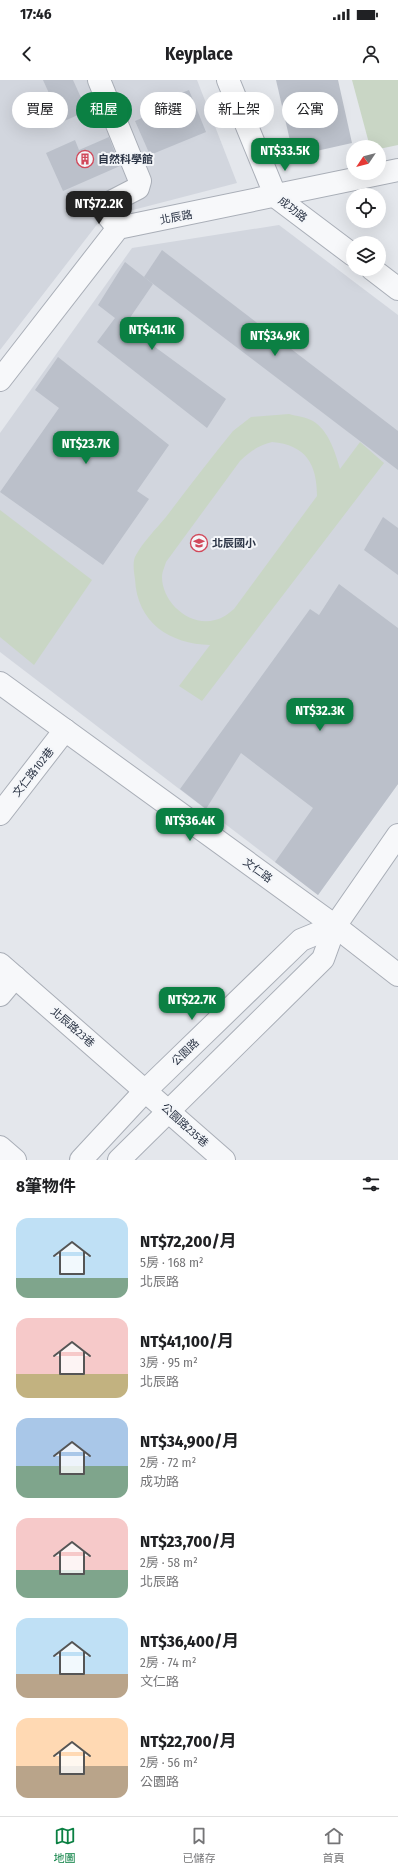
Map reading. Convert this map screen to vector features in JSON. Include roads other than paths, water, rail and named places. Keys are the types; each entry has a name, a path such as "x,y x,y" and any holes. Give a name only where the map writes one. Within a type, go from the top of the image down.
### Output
{"street":[{"path":"0,380 118,228 104,211 109,203 138,188 140,181 99,80"},
{"name":"成功路","path":"228,80 276,197 346,250"},
{"name":"北辰路","path":"118,228 276,197 398,170"},
{"path":"381,276 398,289"},
{"name":"文仁路","path":"0,683 334,926 398,975"},
{"name":"文仁路102巷","path":"0,814 65,730"},
{"path":"119,1160 323,959 334,926 398,835"},
{"name":"公園路","path":"81,1160 146,1090 301,940 334,926"},
{"path":"0,994 7,970"},
{"name":"北辰路23巷","path":"7,970 146,1090"},
{"name":"公園路235巷","path":"146,1090 224,1160"},
{"path":"0,1147 16,1160"}],"place":[{"name":"自然科學館","path":"85,159"},
{"name":"北辰國小","path":"199,543"}]}
